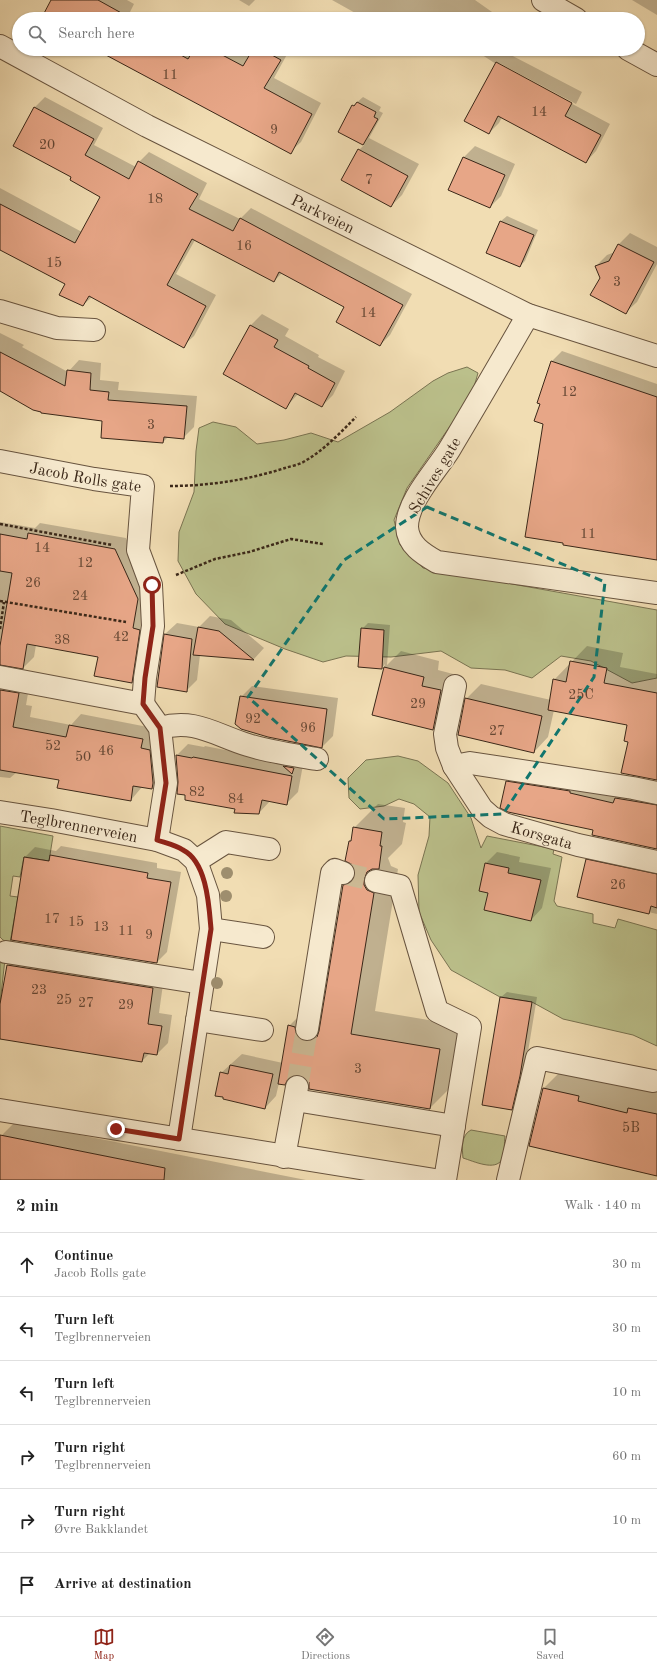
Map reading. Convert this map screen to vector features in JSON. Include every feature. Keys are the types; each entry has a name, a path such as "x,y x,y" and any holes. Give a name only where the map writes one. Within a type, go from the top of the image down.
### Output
{"street":[{"path":"543,0 564,12"},
{"name":"Parkveien","path":"0,46 12,53"},
{"name":"Parkveien","path":"18,56 147,126 528,315 657,356"},
{"path":"641,56 657,65"},
{"path":"0,311 58,328 94,330"},
{"name":"Schives gate","path":"528,315 448,451 412,506 408,517 407,528 410,540 416,547 437,562 657,594"},
{"name":"Jacob Rolls gate","path":"0,462 94,479 143,486 138,550 152,585 153,626 145,678 143,704"},
{"path":"0,677 143,704"},
{"name":"Korsgata","path":"455,686 444,734 447,748 454,766 482,809 491,817 504,824 578,845 657,862"},
{"name":"Teglbrennerveien","path":"143,704 160,728 166,783 157,840"},
{"path":"160,728 172,724 193,725 248,745 317,759"},
{"path":"454,766 470,763 657,793"},
{"name":"Teglbrennerveien","path":"0,812 157,840 184,850 196,861"},
{"path":"179,1139 211,929 208,895 196,861 226,842 269,849"},
{"path":"307,1029 332,873 335,870 343,873"},
{"path":"376,880 400,886 438,1011 470,1027 445,1180"},
{"path":"211,929 264,937"},
{"path":"6,952 202,983"},
{"path":"196,1020 262,1030"},
{"path":"508,1180 537,1058 653,1082"},
{"path":"284,1157 296,1093 454,1126"},
{"path":"0,1110 284,1157 435,1180"}],"path":[{"path":"143,486 190,486 239,480 273,472 304,462 329,443 356,417"},
{"path":"0,524 138,550"},
{"path":"152,585 215,559 249,552 290,539 323,544"},
{"path":"0,601 153,626"},
{"path":"0,629 4,602"}],"highlighted area":[{"path":"427,507 605,582 594,677 503,814 384,819 248,697 344,560"}],"green space":[{"path":"467,367 478,373 474,387 455,419 407,488 394,520 400,545 423,568 657,610 657,678 632,683 591,661 561,656 532,678 505,670 471,668 441,651 391,657 346,656 323,662 285,649 225,624 196,594 178,561 179,532 194,492 199,428 213,422 236,427 257,444 284,440 311,433 338,442 390,412 433,381 448,373"},
{"path":"398,756 418,761 448,783 471,818 481,848 487,836 554,849 553,854 562,857 554,901 557,906 593,914 593,923 615,928 618,919 657,930 657,1046 633,1035 563,1019 532,1002 500,997 451,970 431,940 419,912 418,875 429,836 430,817 414,804 399,799 384,806 360,809 349,798 348,778 366,760"},
{"path":"0,826 53,836 49,861 24,857 20,877 13,876 10,896 18,897 10,943 0,937"},
{"path":"0,952 5,959 0,1004"},
{"path":"471,1130 505,1136 504,1154 499,1163 490,1165 463,1158 462,1146 464,1138 465,1135"}],"building":[{"path":"51,0 98,0 120,12 45,12"},
{"path":"108,56 183,56 188,59 190,56 224,56 243,66 249,56 274,56 281,60 264,88 312,114 291,154"},
{"path":"496,62 572,103 565,116 601,135 586,163 498,116 489,134 464,121"},
{"path":"357,102 376,112 374,117 378,119 363,145 338,132 352,105 354,106"},
{"path":"34,107 94,139 85,155 129,179 138,161 198,194 189,209 233,231 240,218 403,305 380,346 336,322 344,307 279,272 274,282 192,239 167,285 206,306 184,348 89,296 83,306 59,295 65,284 0,250 0,204 75,243 100,197 70,180 71,177 13,146"},
{"path":"358,149 408,176 391,207 341,180"},
{"path":"463,157 505,175 490,208 448,190"},
{"path":"500,221 534,235 520,267 486,253"},
{"path":"618,244 654,262 626,314 590,295 600,278 595,266 609,261"},
{"path":"250,325 278,340 274,347 309,366 308,368 335,383 322,407 295,393 286,409 223,374"},
{"path":"0,352 65,386 67,370 91,373 90,390 109,392 108,400 187,406 184,439 164,437 163,443 101,438 102,421 41,413 33,410 0,391"},
{"path":"551,361 657,397 657,560 563,545 563,543 525,537 543,424 534,421 540,404 537,403"},
{"path":"28,533 115,549 138,599 133,628 140,630 132,683 94,676 98,657 27,644 23,669 0,665 0,646 12,573 0,571 0,534 27,539"},
{"path":"198,627 219,631 254,660 193,655"},
{"path":"361,628 384,630 382,669 358,667"},
{"path":"164,634 192,639 187,692 157,687"},
{"path":"570,661 607,668 604,683 657,693 657,780 621,773 628,742 624,741 627,725 548,710 553,679 566,682"},
{"path":"384,667 424,677 422,686 441,690 433,730 372,715"},
{"path":"0,690 19,693 13,727 66,737 69,725 143,739 141,748 150,750 153,783 152,789 133,786 131,801 57,788 59,780 0,770"},
{"path":"240,696 327,709 322,748 268,737 241,729 235,724"},
{"path":"465,698 542,716 534,753 458,735"},
{"path":"176,755 292,776 287,805 262,800 259,814 234,813 235,809 185,800 185,795 177,794 178,782"},
{"path":"283,766 294,768 292,774"},
{"path":"506,781 570,791 570,793 613,803 615,798 657,805 657,849 592,835 593,830 508,812 500,808"},
{"path":"353,827 382,832 380,846 382,846 379,869 372,869 367,872 364,879 364,885 367,890 374,893 351,1034 440,1049 430,1109 309,1089 309,1082 299,1075 293,1075 288,1079 285,1085 278,1084 288,1025 295,1027 296,1034 299,1039 305,1041 312,1040 317,1037 319,1031 343,885 351,883 355,877 353,865 345,861 349,841 351,841"},
{"path":"50,855 148,873 147,878 171,882 157,963 11,940 24,857 49,861"},
{"path":"586,859 657,874 657,908 651,906 649,914 577,897"},
{"path":"485,863 509,868 508,873 541,880 531,921 484,910 488,893 479,891"},
{"path":"7,965 153,988 148,1024 162,1026 157,1055 144,1053 142,1062 0,1039 0,1004"},
{"path":"500,997 532,1002 520,1076 512,1110 482,1105"},
{"path":"230,1065 273,1074 265,1109 215,1096 220,1072 228,1074"},
{"path":"543,1088 579,1096 578,1101 627,1113 628,1108 657,1114 657,1176 529,1146"},
{"path":"0,1135 165,1168 164,1180 0,1180"}],"tunnel":[{"path":"343,873 376,881"},
{"path":"297,1087 307,1029"}],"route":[{"path":"116,1129 179,1139 211,929 208,895 196,861 184,850 157,840 166,783 160,728 143,704 145,678 153,626 152,585"}]}
